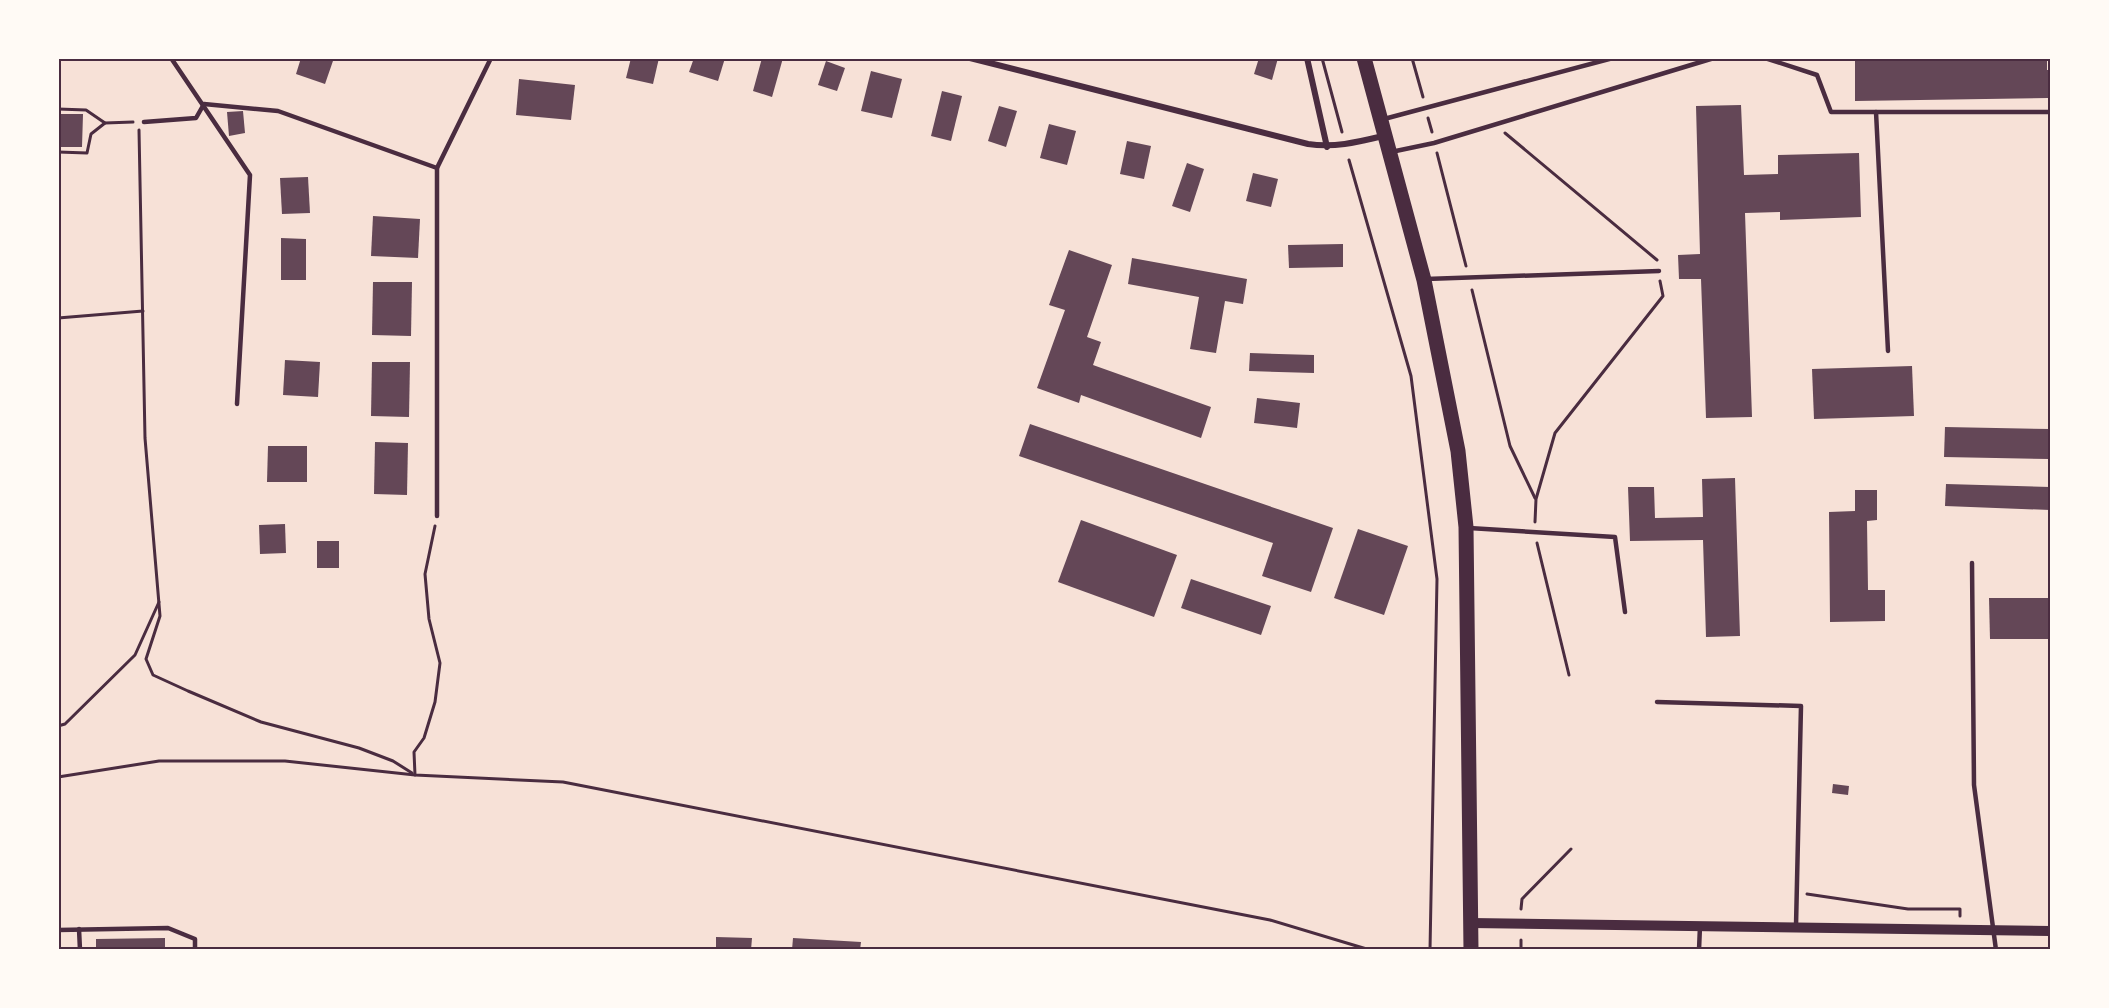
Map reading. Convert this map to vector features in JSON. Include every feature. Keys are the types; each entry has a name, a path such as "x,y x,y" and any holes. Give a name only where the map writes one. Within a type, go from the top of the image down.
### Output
{"main road":[{"path":"1364,58 1424,280 1458,451 1466,527 1471,950"}],"street":[{"path":"970,58 1308,144 1327,147 1386,135"},
{"path":"1307,58 1327,147"},
{"path":"1471,923 2050,931"}],"lane":[{"path":"171,58 250,175 237,404"},
{"path":"437,516 437,168 490,58"},
{"path":"1381,120 1613,58"},
{"path":"1390,153 1434,143 1714,58"},
{"path":"1765,58 1817,75 1831,112 2050,112"},
{"path":"144,122 196,118 204,104"},
{"path":"204,104 278,111 437,168"},
{"path":"1876,112 1888,351"},
{"path":"1424,280 1659,271"},
{"path":"1466,527 1615,537 1625,612"},
{"path":"1972,563 1974,785 1996,950"},
{"path":"1657,702 1801,706 1796,926"},
{"path":"1699,950 1700,926"},
{"path":"58,930 168,928 195,939 195,950"},
{"path":"79,929 80,950"}],"path":[{"path":"1322,58 1342,132"},
{"path":"58,109 86,110 105,123 138,122 145,438 160,600 160,616 146,659 153,675 261,722 359,748 393,761 415,775"},
{"path":"58,152 87,153 92,134 105,123"},
{"path":"1494,125 1657,259 1663,296 1555,433 1536,499 1535,532 1569,675"},
{"path":"1434,143 1510,446 1536,499"},
{"path":"1349,160 1411,376 1437,579 1430,950"},
{"path":"58,318 142,311"},
{"path":"415,775 414,752 424,738 435,702 440,663 429,619 425,574 437,516"},
{"path":"58,726 65,724 135,655 160,600"},
{"path":"58,777 159,761 285,761 415,775 563,782 1270,920 1370,950"},
{"path":"1521,914 1522,899 1571,849"},
{"path":"1797,891 1818,898 1908,909 1960,909 1959,929"},
{"path":"1521,940 1521,950"}],"building":[{"path":"301,58 334,58 325,84 296,74"},
{"path":"631,58 659,58 653,84 626,78"},
{"path":"694,58 725,58 718,81 689,72"},
{"path":"762,58 783,58 772,97 753,91"},
{"path":"1259,58 1278,58 1272,80 1254,74"},
{"path":"2047,58 2047,70 2050,70 2048,98 1855,101 1855,60"},
{"path":"826,61 845,68 837,91 818,85"},
{"path":"871,71 902,79 892,118 861,111"},
{"path":"519,79 575,85 571,120 516,115"},
{"path":"942,91 962,96 951,141 931,136"},
{"path":"1741,105 1744,175 1778,174 1778,155 1859,153 1861,217 1780,220 1780,212 1745,213 1752,417 1706,418 1701,279 1679,279 1678,255 1700,254 1696,106"},
{"path":"999,106 1017,111 1006,147 988,141"},
{"path":"243,111 245,133 229,136 227,112"},
{"path":"58,114 83,114 82,147 58,147"},
{"path":"1049,124 1076,131 1067,165 1040,158"},
{"path":"1127,141 1151,146 1144,179 1120,174"},
{"path":"1187,163 1204,169 1190,212 1172,206"},
{"path":"1253,173 1278,179 1271,207 1246,201"},
{"path":"308,177 310,213 282,214 280,178"},
{"path":"373,216 420,219 418,258 371,256"},
{"path":"281,238 306,239 306,280 281,280"},
{"path":"1343,244 1343,267 1289,268 1288,245"},
{"path":"1069,250 1112,265 1087,337 1101,342 1093,365 1211,407 1201,438 1081,395 1079,403 1037,388 1065,310 1049,305"},
{"path":"1132,258 1247,279 1243,304 1225,301 1216,353 1190,349 1199,297 1128,284"},
{"path":"373,282 412,282 411,336 372,335"},
{"path":"1250,353 1314,355 1314,373 1249,371"},
{"path":"285,360 320,362 318,397 283,395"},
{"path":"372,362 410,362 409,417 371,416"},
{"path":"1912,366 1914,416 1814,419 1812,369"},
{"path":"1257,398 1300,403 1297,428 1254,423"},
{"path":"1030,424 1333,528 1311,592 1262,576 1273,543 1019,456"},
{"path":"1945,427 2050,429 2049,459 1944,457"},
{"path":"375,442 408,443 407,495 374,494"},
{"path":"268,446 307,446 307,482 267,482"},
{"path":"1735,478 1740,636 1706,637 1703,540 1630,541 1628,487 1654,487 1655,518 1703,517 1702,479"},
{"path":"1946,484 2050,487 2050,510 1945,506"},
{"path":"1855,490 1877,490 1877,520 1867,521 1868,590 1885,590 1885,621 1830,622 1829,512 1855,511"},
{"path":"1081,520 1177,555 1154,617 1058,582"},
{"path":"285,524 286,553 260,554 259,525"},
{"path":"1358,529 1408,546 1384,615 1334,598"},
{"path":"317,541 339,541 339,568 317,568"},
{"path":"1191,579 1271,606 1261,635 1181,608"},
{"path":"1989,598 2050,598 2050,639 1990,639"},
{"path":"1833,784 1849,786 1848,795 1832,793"},
{"path":"716,937 752,938 751,950 716,950"},
{"path":"165,938 165,950 96,950 96,939"},
{"path":"793,938 861,942 860,950 792,950"}]}
